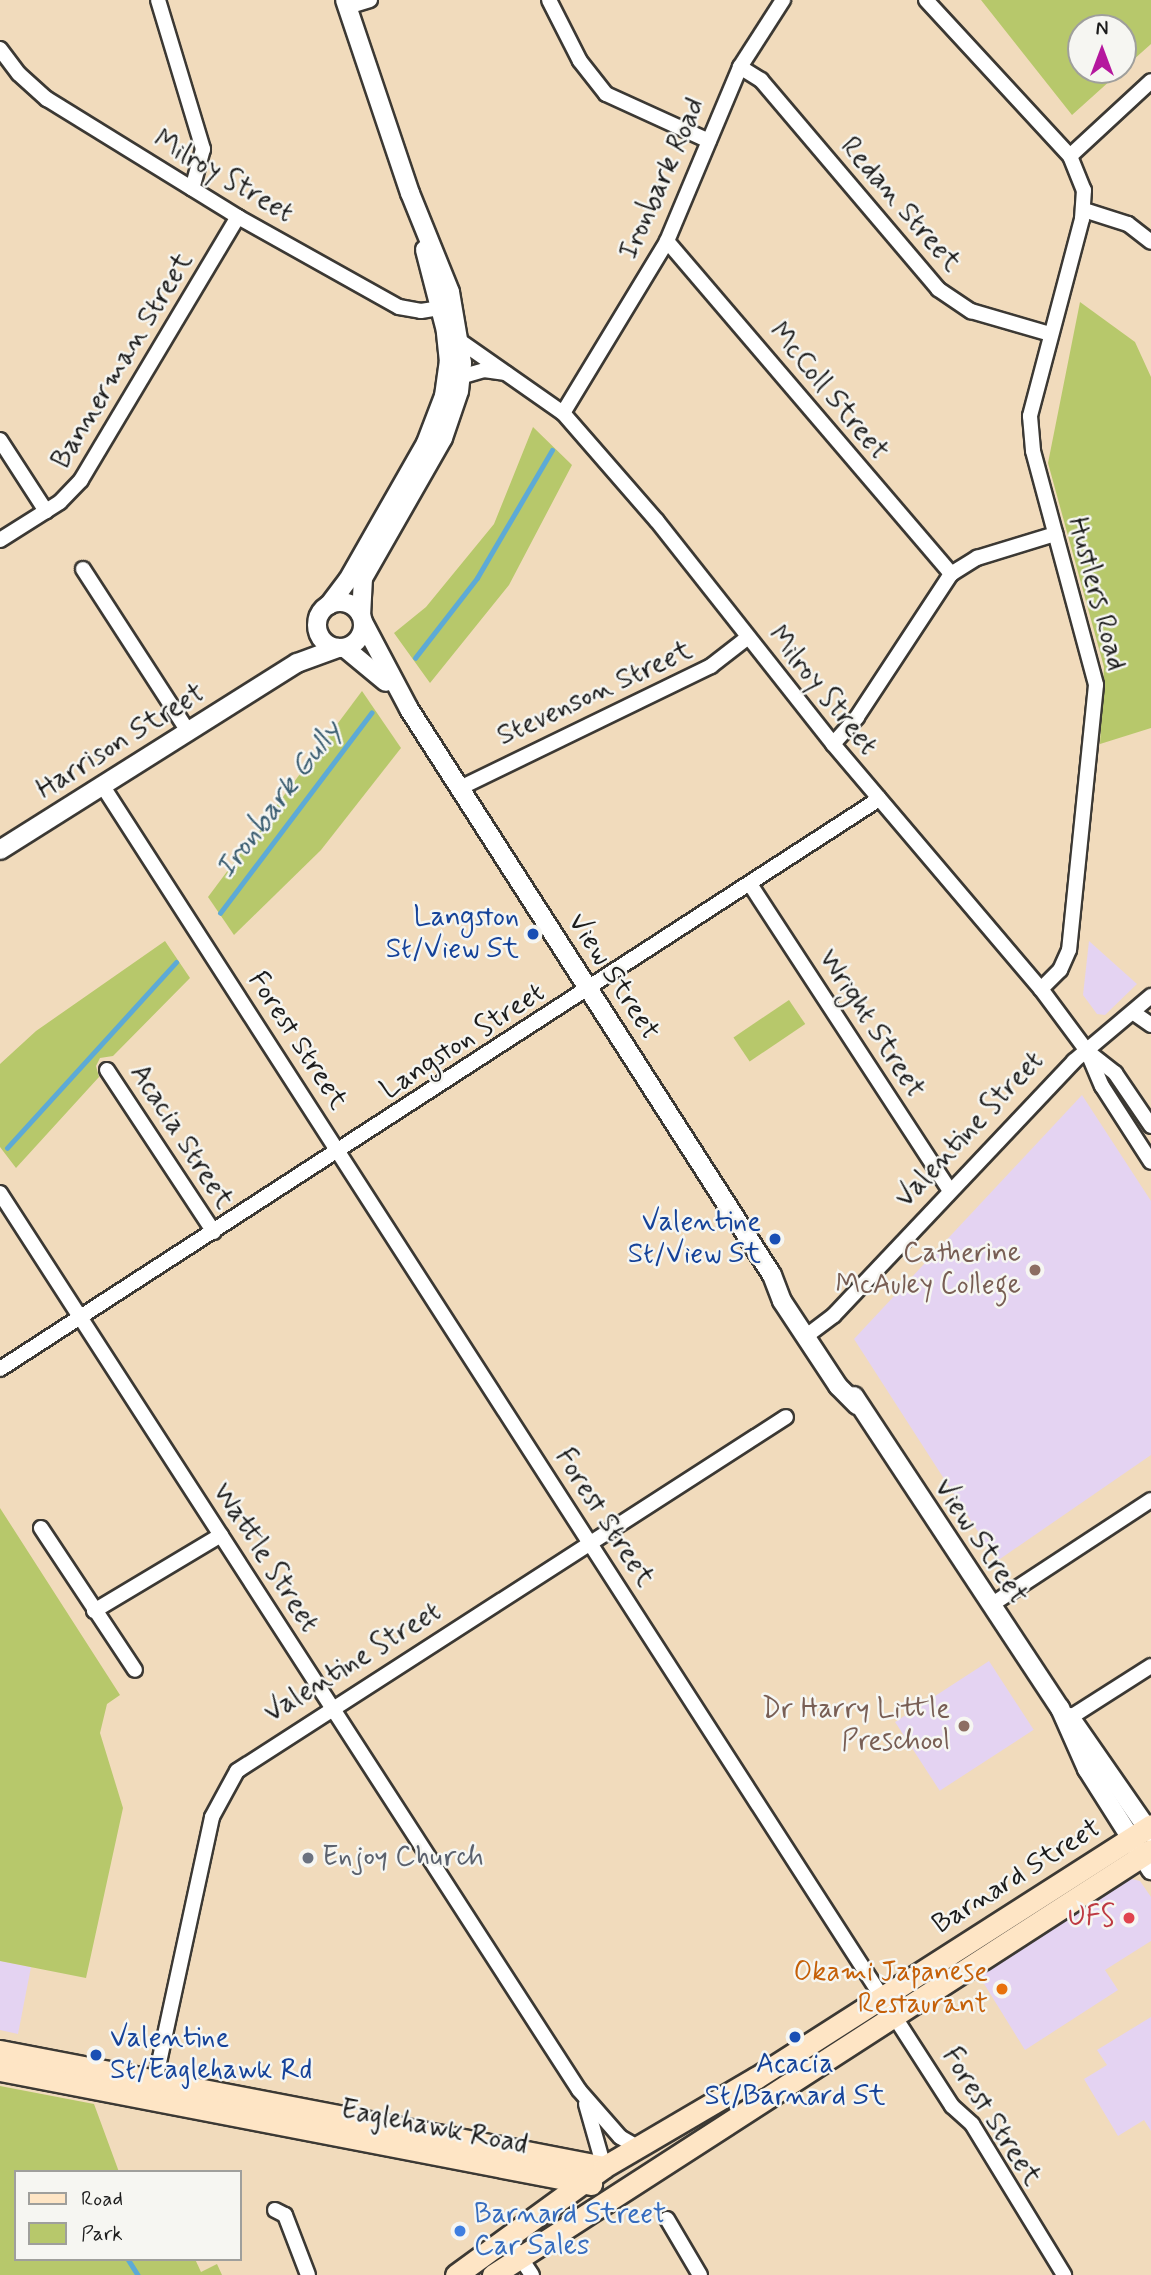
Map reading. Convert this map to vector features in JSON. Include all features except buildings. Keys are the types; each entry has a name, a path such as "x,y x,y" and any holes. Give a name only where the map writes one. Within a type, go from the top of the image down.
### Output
{"main road":[{"name":"Barnard Street","path":"456,2275 531,2223 604,2167 639,2148 883,1995 1146,1843"},
{"name":"Barnard Street","path":"493,2275 526,2266 651,2172 896,2014 1146,1843"},
{"name":"Eaglehawk Road","path":"0,2051 153,2091 524,2174 584,2183 651,2172"},
{"name":"Eaglehawk Road","path":"0,2070 153,2091 604,2167"},
{"path":"524,2174 538,2197 531,2223"}],"street":[{"path":"158,0 203,149 192,189"},
{"path":"370,0 346,3 410,193 457,367 425,443 348,580 319,615 317,630 324,643 341,648 361,635 363,578 443,438 457,367 460,341 443,271 410,193"},
{"path":"549,0 580,61 606,94 709,141"},
{"name":"Ironbark Road","path":"563,413 667,241 740,67 783,0"},
{"path":"926,0 1070,156 1082,181 1084,210 1128,224 1151,242"},
{"name":"Milroy Street","path":"0,49 19,74 47,99 239,217 399,307 421,311 441,308"},
{"name":"Redan Street","path":"740,67 761,80 938,289 971,311 1051,334"},
{"path":"1070,156 1151,81"},
{"name":"Hustlers Road","path":"1041,989 1060,970 1069,950 1096,685 1033,451 1030,425 1084,210"},
{"name":"Bannerman Street","path":"0,540 46,511 81,480 239,217"},
{"name":"McColl Street","path":"667,241 951,574"},
{"name":"Milroy Street","path":"460,341 563,413 657,522 833,744 1041,989 1087,1051"},
{"path":"457,367 508,373"},
{"path":"0,440 46,511"},
{"path":"833,744 857,717 951,574 977,558 1055,534"},
{"path":"83,569 188,731"},
{"path":"329,605 351,605 362,618"},
{"name":"View Street","path":"362,618 409,709 772,1275 782,1301 810,1334 838,1386 858,1405 1065,1713 1146,1843"},
{"name":"Harrison Street","path":"236,700 301,650 317,630"},
{"name":"Stevenson Street","path":"460,788 711,666 747,638"},
{"name":"View Street","path":"341,648 371,666 409,709"},
{"name":"Harrison Street","path":"0,850 298,663 341,648"},
{"name":"Forest Street","path":"102,785 896,2014 952,2106 972,2124 1064,2275"},
{"name":"Langston Street","path":"0,1369 590,989 879,799"},
{"name":"Wright Street","path":"750,884 950,1191"},
{"name":"Valentine Street","path":"810,1334 1087,1051 1151,996"},
{"path":"1134,1013 1151,1025"},
{"path":"1087,1051 1115,1073 1151,1126"},
{"path":"1087,1051 1102,1086 1151,1161"},
{"name":"Acacia Street","path":"107,1070 214,1232"},
{"name":"Wattle Street","path":"0,1193 579,2090 620,2137 639,2148"},
{"name":"Valentine Street","path":"153,2091 217,1802 241,1767 334,1710 786,1417"},
{"path":"992,1605 1151,1500"},
{"path":"41,1528 135,1670"},
{"path":"94,1611 221,1535"},
{"path":"1065,1713 1151,1666"},
{"name":"Wattle Street","path":"579,2090 597,2132 604,2167"},
{"path":"275,2210 285,2215 308,2275"},
{"path":"667,2219 700,2275"},
{"path":"508,2239 526,2266"}],"shaded area":[{"path":"1089,941 1137,984 1105,1015 1097,1014 1083,995"},
{"name":"Catherine McAuley College","path":"1082,1095 1151,1201 1151,1455 1000,1559 995,1558 854,1339"},
{"name":"Dr Harry Little Preschool","path":"989,1661 1034,1730 940,1791 895,1722"},
{"path":"1128,1878 1140,1881 1151,1897 1151,1941 1105,1970 1118,1990 1025,2050 978,1974"},
{"path":"0,1961 31,1967 18,2034 0,2030"},
{"path":"1151,2017 1151,2131 1144,2120 1118,2136 1084,2079 1107,2065 1097,2050"}],"green space":[{"path":"981,0 1151,0 1151,44 1137,56 1137,14 1067,14 1067,84 1106,84 1072,115"},
{"path":"1080,302 1135,342 1151,377 1151,728 1100,744 1104,667 1048,463"},
{"path":"533,427 572,465 509,585 430,683 394,633 426,607 494,524"},
{"path":"362,691 401,748 321,850 234,935 208,897"},
{"path":"165,941 190,978 113,1056 100,1058 96,1066 99,1077 16,1168 0,1147 0,1064 36,1031"},
{"path":"789,1000 805,1024 750,1062 733,1037"},
{"path":"0,1508 120,1695 107,1704 100,1733 123,1808 86,1978 0,1961"},
{"path":"0,2086 94,2104 118,2170 14,2170 14,2261 196,2261 201,2272 217,2264 222,2275 0,2275"}],"waterway":[{"name":"Ironbark Gully","path":"415,658 477,578 552,450"},
{"name":"Ironbark Gully","path":"220,913 371,713"},
{"name":"Ironbark Gully","path":"7,1148 176,962"},
{"path":"129,2261 138,2275"}],"place":[{"name":"Langston St/View St","path":"533,934"},
{"name":"Valentine St/View St","path":"775,1239"},
{"name":"Catherine McAuley College","path":"1035,1270"},
{"name":"Dr Harry Little Preschool","path":"964,1726"},
{"name":"Enjoy Church","path":"308,1858"},
{"name":"UFS","path":"1129,1918"},
{"name":"Okami Japanese Restaurant","path":"1002,1989"},
{"name":"Acacia St/Barnard St","path":"795,2037"},
{"name":"Valentine St/Eaglehawk Rd","path":"96,2055"},
{"name":"Barnard Street Car Sales","path":"460,2231"}]}
